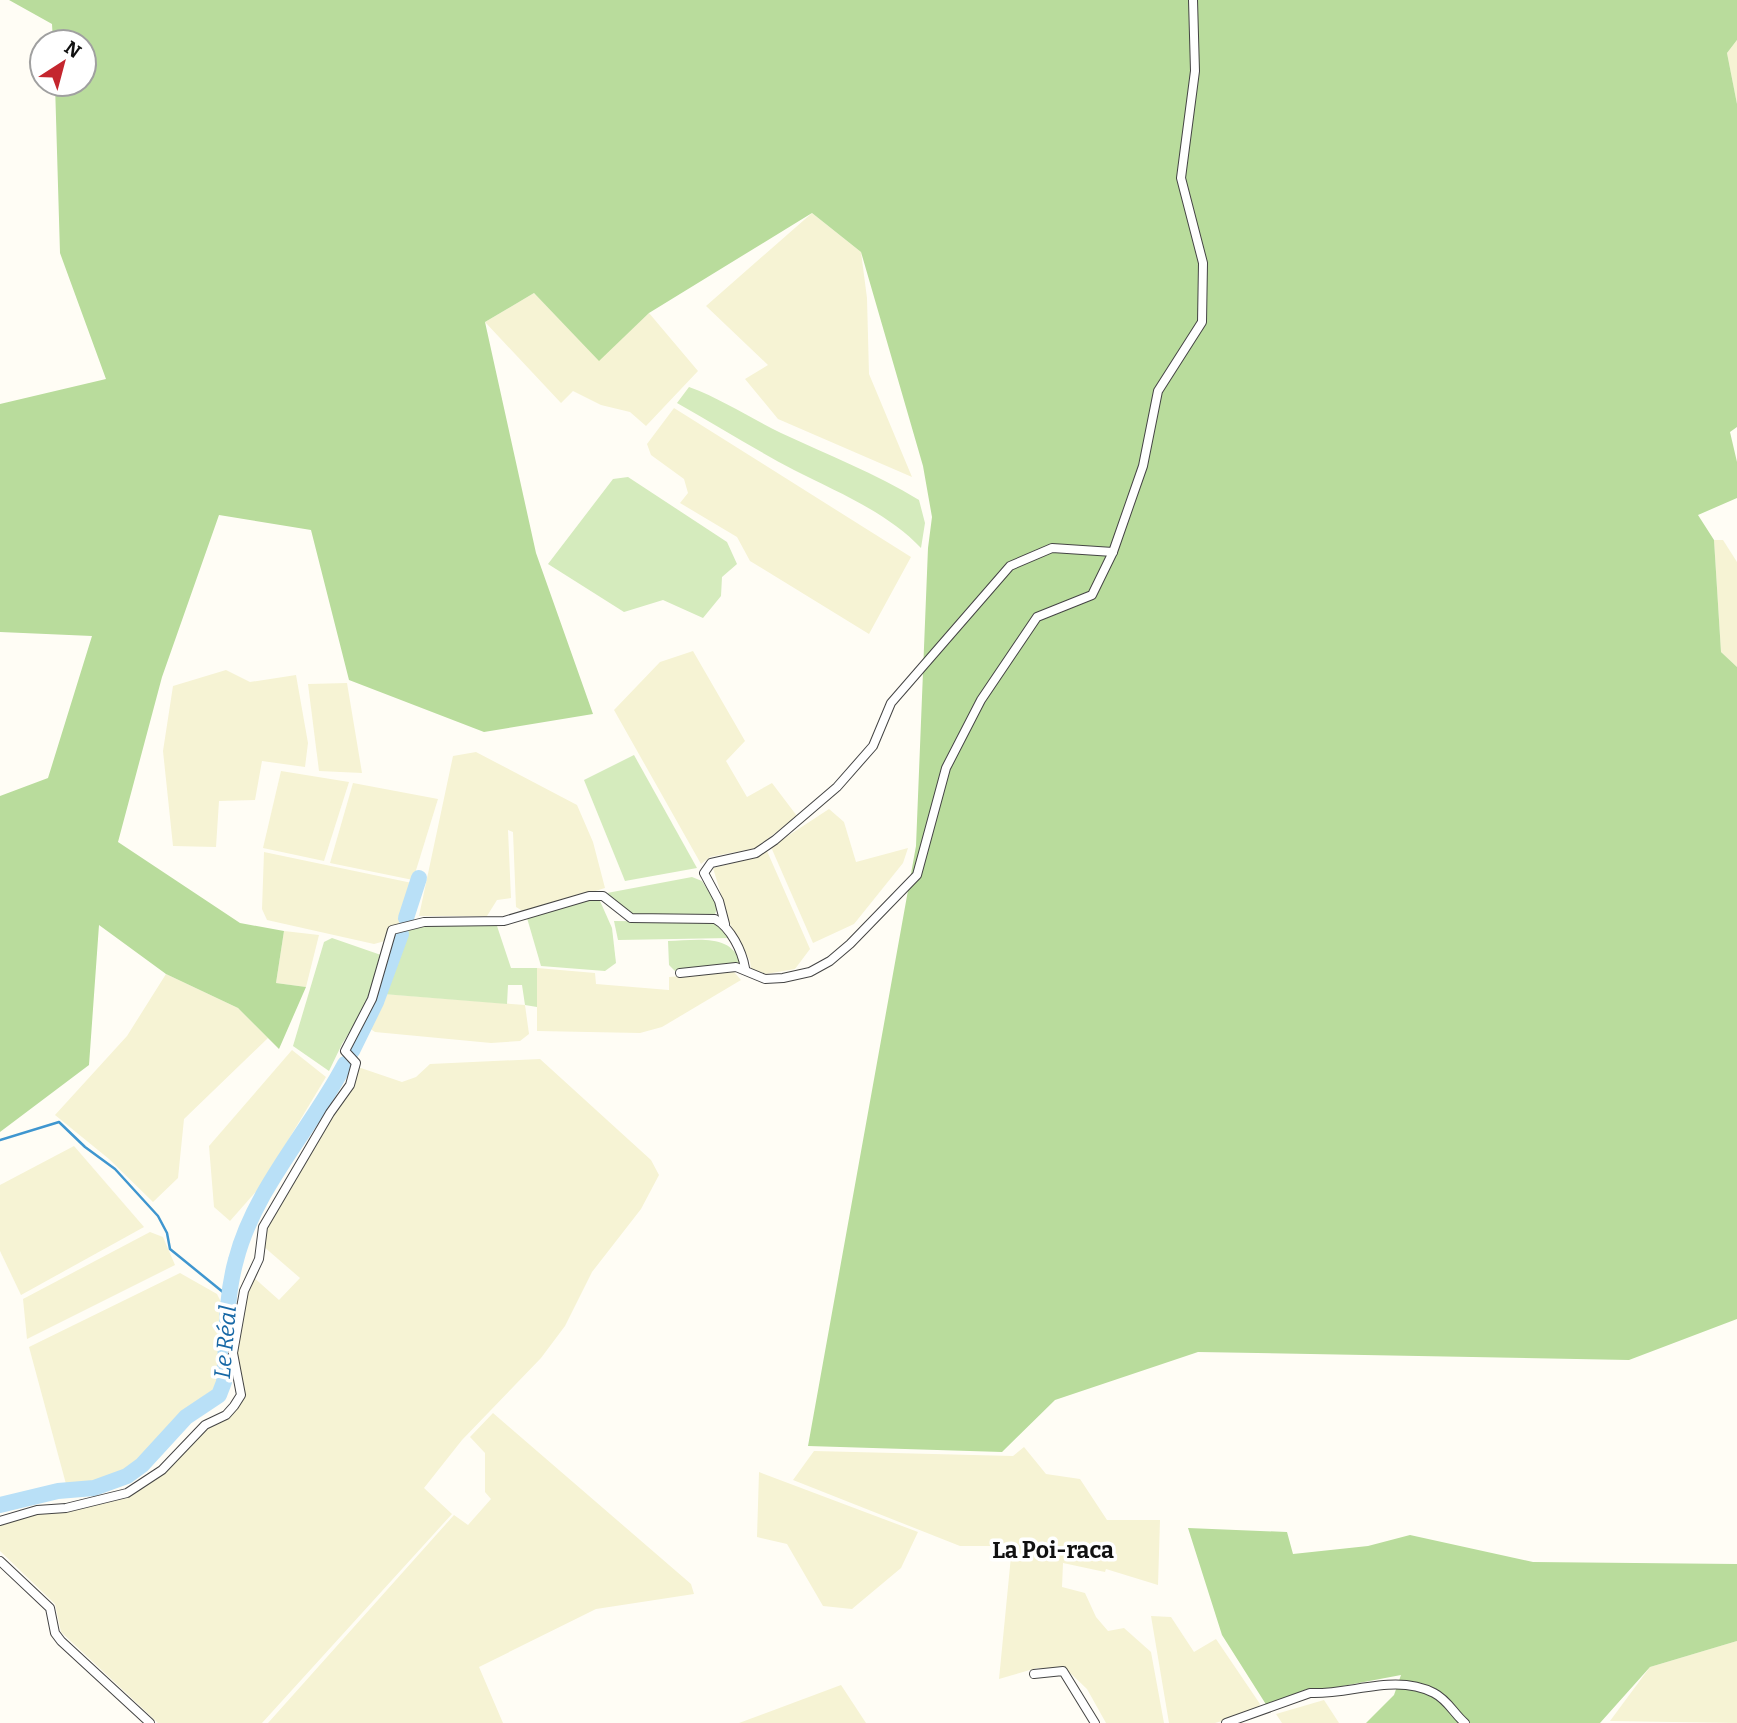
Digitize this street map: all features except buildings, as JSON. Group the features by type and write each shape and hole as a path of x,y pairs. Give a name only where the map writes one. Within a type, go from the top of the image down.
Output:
{"street":[{"path":"680,973 745,968 765,979 810,972 830,961 850,944 917,875 946,768 981,700 1037,617 1092,595 1113,552 1143,466 1158,390 1202,321 1203,263 1181,178 1195,71 1193,0"},
{"path":"745,968 705,873 706,867 711,863 756,853 837,787 873,746 891,703 1010,566 1052,548 1113,552"},
{"path":"0,1521 37,1510 66,1508 127,1493 162,1470 205,1424 226,1415 234,1406 241,1395 233,1353 244,1291 260,1259 263,1227 330,1112 350,1085 356,1063 345,1051 372,999 392,930 424,922 504,921 589,895 603,896 631,918 703,917 725,924"},
{"path":"0,1561 50,1608 55,1633 61,1641 150,1723"},
{"path":"1034,1674 1063,1671 1095,1723"},
{"path":"1226,1723 1310,1693 1383,1684 1433,1693 1450,1705 1465,1723"}],"shaded area":[{"path":"1737,40 1737,104 1727,53"},
{"path":"812,213 861,252 867,298 869,374 912,477 778,419 745,379 768,365 706,306"},
{"path":"534,293 599,360 649,313 698,371 646,426 630,412 601,405 573,391 561,403 485,322"},
{"path":"674,408 911,557 869,634 750,561 737,537 680,503 688,493 684,479 651,455 647,444"},
{"path":"1714,540 1723,540 1737,562 1737,667 1721,652"},
{"path":"693,651 745,741 726,761 747,797 772,783 797,816 756,848 710,857 701,864 614,710 660,662"},
{"path":"226,670 250,682 296,675 308,743 305,767 262,761 255,800 219,801 216,847 173,846 163,751 173,686"},
{"path":"347,683 362,773 319,771 308,684"},
{"path":"476,752 577,805 593,842 605,888 526,913 516,907 513,832 508,830 511,898 497,900 487,916 419,916 453,756"},
{"path":"281,771 349,782 324,861 263,848"},
{"path":"353,783 438,799 413,880 330,863"},
{"path":"829,809 844,822 856,862 908,848 903,863 854,924 813,943 771,847"},
{"path":"767,851 810,949 795,969 766,974 751,969 750,961 730,924 713,868 754,858"},
{"path":"264,852 412,883 399,923 391,928 385,941 374,944 267,920 262,909"},
{"path":"284,931 319,935 306,987 276,983"},
{"path":"537,968 595,973 596,984 669,990 669,977 734,972 741,980 662,1027 640,1033 537,1031"},
{"path":"166,974 238,1008 268,1038 184,1119 178,1178 153,1202 109,1159 55,1115 127,1036"},
{"path":"385,994 525,1005 529,1034 520,1041 491,1043 375,1032 369,1028 370,1024"},
{"path":"292,1050 326,1077 260,1187 230,1221 214,1207 209,1146"},
{"path":"540,1059 651,1160 659,1175 641,1209 592,1272 565,1326 541,1358 462,1440 424,1488 452,1514 262,1723 158,1723 61,1632 55,1604 0,1551 0,1524 36,1512 68,1512 127,1498 167,1469 205,1428 228,1419 244,1395 237,1351 246,1291 252,1276 279,1300 300,1278 263,1246 264,1229 358,1067 402,1082 416,1077 430,1064"},
{"path":"74,1146 144,1227 21,1295 0,1251 0,1185"},
{"path":"150,1232 163,1237 175,1265 27,1339 23,1299"},
{"path":"180,1273 217,1294 223,1306 219,1397 179,1419 155,1456 121,1476 99,1483 66,1484 29,1347"},
{"path":"493,1413 691,1584 694,1594 596,1609 479,1667 503,1723 268,1723 454,1515 468,1525 491,1499 485,1492 485,1453 470,1437"},
{"path":"1024,1447 1046,1474 1080,1479 1107,1520 1160,1520 1158,1585 1106,1569 1105,1572 1063,1563 1062,1587 1085,1593 1096,1617 1108,1631 1124,1628 1151,1652 1164,1723 1106,1723 1087,1689 1065,1668 1037,1668 999,1679 1012,1546 960,1546 793,1480 814,1451 1013,1456"},
{"path":"759,1472 918,1532 901,1568 852,1609 823,1606 787,1544 757,1537"},
{"path":"1151,1616 1171,1617 1194,1652 1216,1639 1260,1704 1258,1711 1215,1723 1169,1723"},
{"path":"1737,1641 1737,1723 1610,1721 1650,1667"},
{"path":"841,1685 866,1723 739,1723"},
{"path":"1324,1700 1339,1723 1282,1723 1276,1714"}],"green space":[{"path":"9,0 1737,0 1737,40 1727,53 1737,104 1737,427 1730,432 1737,462 1737,498 1698,515 1714,540 1721,652 1737,667 1737,1319 1629,1360 1198,1352 1055,1400 1002,1452 808,1446 916,846 928,548 932,517 923,466 861,252 812,213 649,313 599,361 534,293 485,322 536,553 593,714 484,732 349,680 311,530 219,515 162,677 118,842 240,923 284,931 276,983 306,987 279,1049 238,1008 166,974 99,925 89,1065 0,1132 0,796 48,778 92,636 0,632 0,404 106,379 60,253 55,98 98,98 98,28 52,28 52,24"},
{"path":"689,387 919,500 925,523 921,548 877,513 779,462 677,403"},
{"path":"628,477 727,542 737,564 722,577 721,596 703,618 663,600 624,612 548,564 613,479"},
{"path":"634,755 697,868 625,881 584,780"},
{"path":"692,877 702,881 718,906 715,914 632,916 607,893"},
{"path":"589,898 600,901 612,928 616,963 605,971 541,966 527,918"},
{"path":"614,921 708,922 720,926 730,938 618,940"},
{"path":"422,926 497,926 511,968 537,968 537,1007 525,1005 522,985 508,985 507,1004 383,994 405,929"},
{"path":"332,938 381,955 371,998 342,1044 329,1071 293,1046 324,942"},
{"path":"711,940 721,943 736,954 740,964 675,971 669,965 668,941"},
{"path":"1188,1528 1287,1532 1293,1554 1368,1546 1410,1535 1533,1562 1737,1564 1737,1641 1650,1667 1600,1723 1366,1723 1394,1695 1401,1675 1327,1689 1307,1689 1267,1706 1222,1635"}],"waterway":[{"name":"Le Réal","path":"406,918 419,878"},
{"name":"Le Réal","path":"352,1051 376,1002 401,934"},
{"name":"Le Réal","path":"0,1505 58,1491 94,1488 127,1476 142,1465 186,1417 219,1395 224,1382 230,1290 244,1234 269,1184 345,1064"},
{"path":"0,1140 59,1122 85,1147 115,1169 158,1216 167,1233 170,1249 229,1297"}],"district":[{"name":"La Poi-raca","path":"1053,1550"}]}
